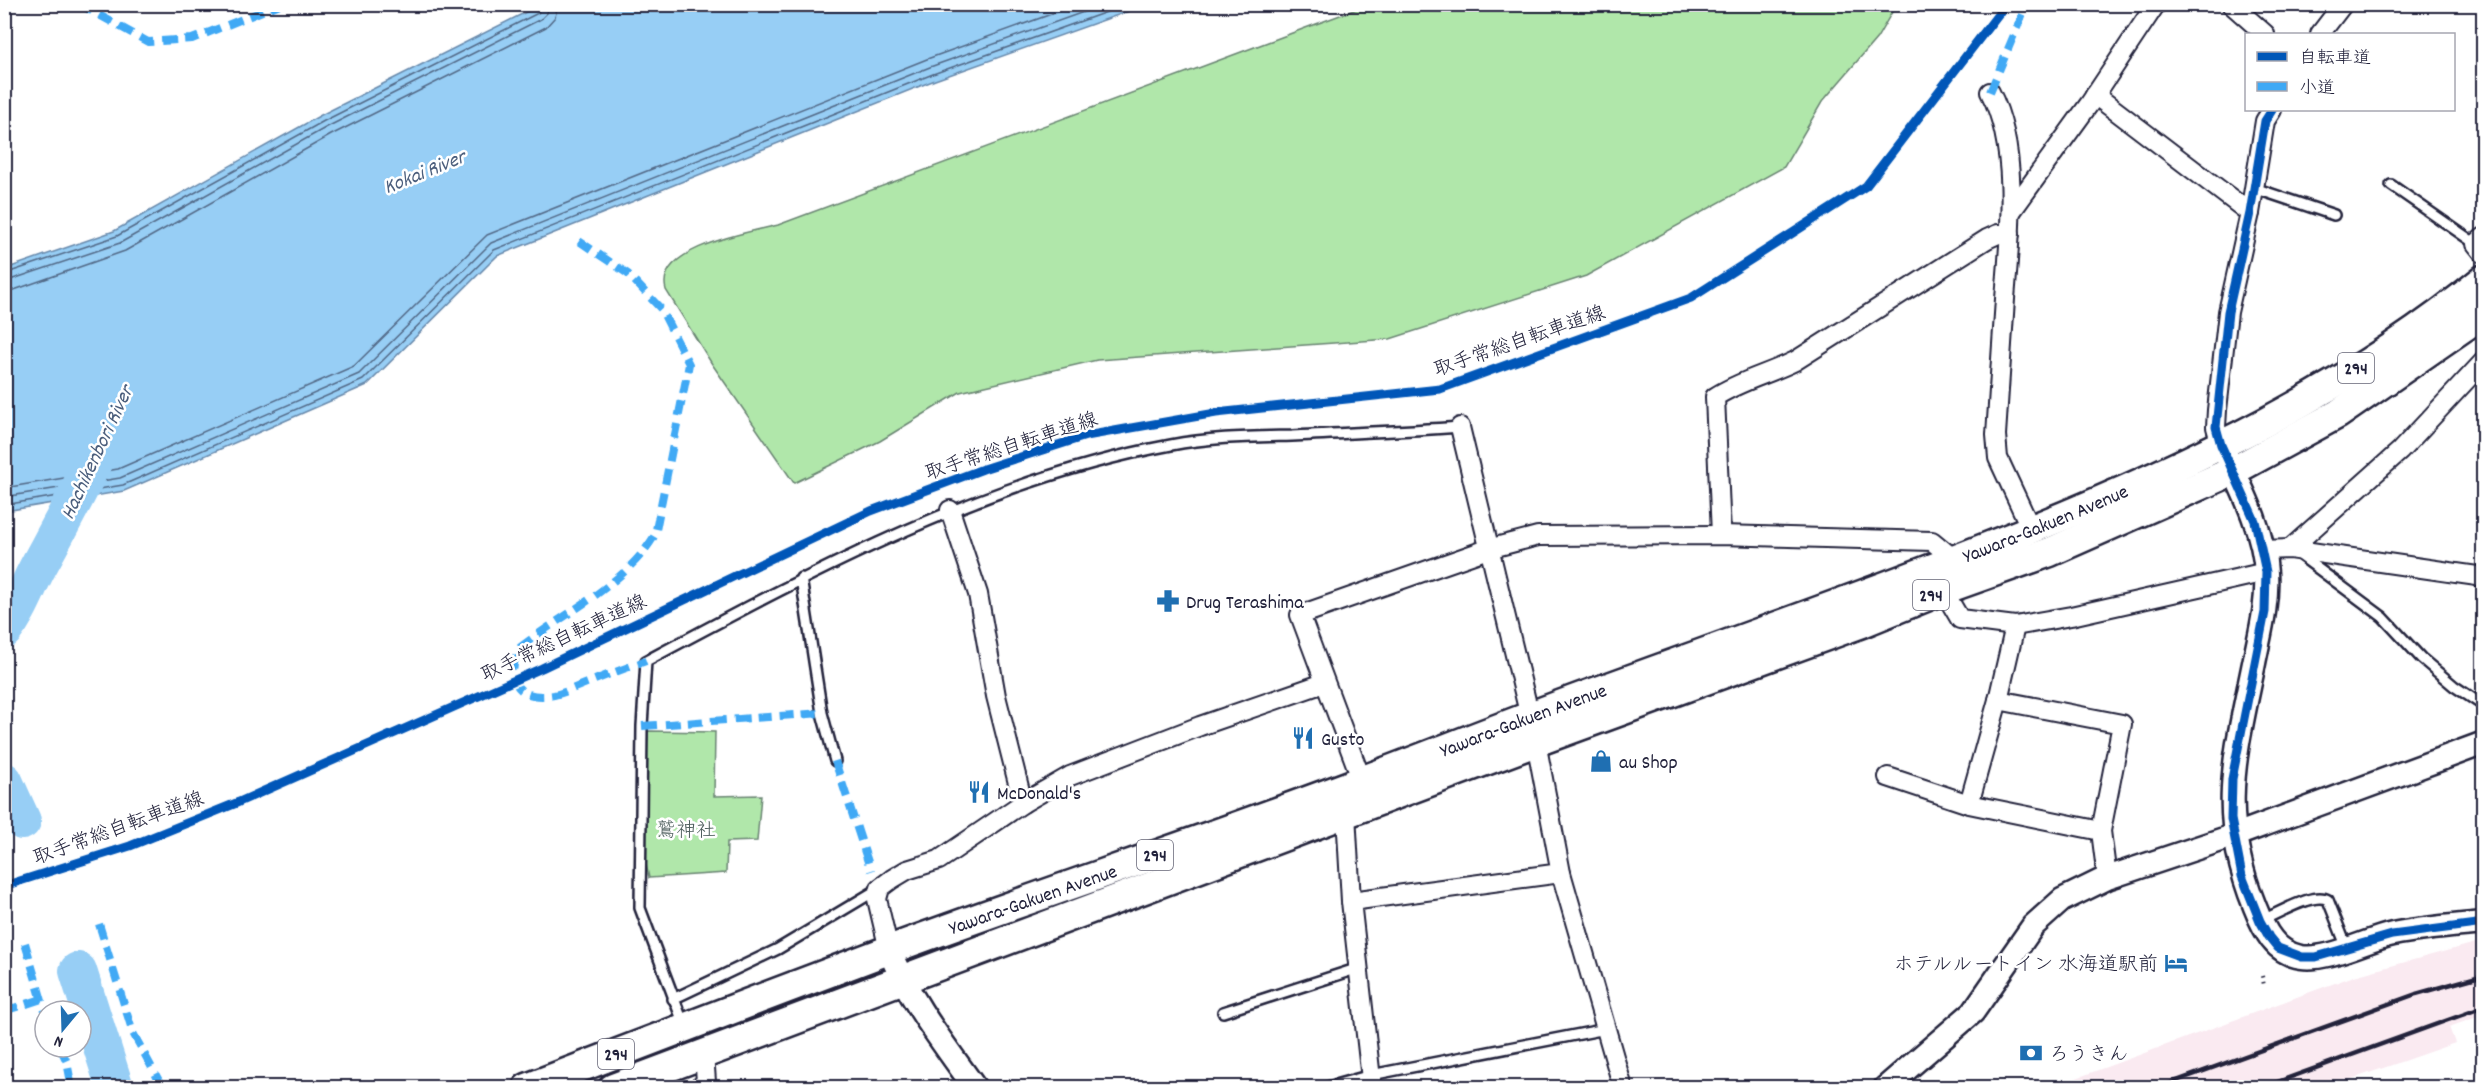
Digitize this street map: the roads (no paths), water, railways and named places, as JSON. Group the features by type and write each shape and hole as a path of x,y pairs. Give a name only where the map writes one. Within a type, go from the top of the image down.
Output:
{"highway":[{"name":"Yawara-Gakuen Avenue","path":"613,1088 1346,814 1533,729 2138,485 2221,445 2315,394 2430,319 2484,279"},
{"name":"Yawara-Gakuen Avenue","path":"527,1088 889,950 1362,781 1533,729 1862,623 1944,590 2050,552 2234,471 2338,414 2484,313"}],"street":[{"path":"2012,212 2156,4"},
{"path":"2231,4 2264,33"},
{"path":"2321,33 2343,4"},
{"path":"1990,92 1996,104 2005,143 2012,212 1996,435 1998,458 2031,529"},
{"path":"2095,95 2250,213"},
{"path":"2271,111 2265,121 2250,213 2228,312 2216,427 2221,445 2255,521 2266,572 2265,612 2232,779 2233,836 2242,876 2260,921 2278,948 2302,957 2316,957 2412,931 2484,923"},
{"path":"1721,535 1714,397 1728,388 1767,375 1795,361 1987,239 1998,234 2010,234"},
{"path":"2290,549 2400,451 2484,360"},
{"path":"1460,427 1533,729 1561,873 1623,1088"},
{"path":"950,510 978,594 996,696 1023,803"},
{"path":"1362,781 1300,615 1488,549 1538,536 1721,535 1932,541 1955,560"},
{"path":"2262,550 2290,549 2484,577"},
{"path":"1944,590 1960,619 2015,626 2071,616 2266,572"},
{"path":"1969,804 1998,700 2015,626"},
{"path":"975,1088 901,980 889,950 877,899 880,888 907,870 939,860 1023,803 1070,776 1200,726 1324,683"},
{"path":"1998,700 2122,724 2101,831 2107,878"},
{"path":"1886,1088 1973,1012 2033,926 2061,900 2107,878 2233,836 2484,743"},
{"path":"1888,777 1969,804 2101,831"},
{"path":"1346,814 1351,901 1372,1081"},
{"path":"1351,901 1561,873"},
{"path":"699,1088 706,1082 704,1053"}],"lane":[{"path":"2391,185 2481,245"},
{"path":"2254,188 2334,215"},
{"path":"685,1027 640,908 642,726 646,661 801,578 950,510 1064,471 1171,445 1228,438 1460,427"},
{"path":"2290,549 2316,565 2384,617 2421,658 2454,686 2484,706"},
{"path":"801,578 822,713 835,761"},
{"path":"673,999 778,949 880,888"},
{"path":"2260,921 2318,896 2324,897 2328,900 2347,948"},
{"path":"1223,1012 1359,968"},
{"path":"1324,1088 1372,1081 1606,1029"}],"water":[{"name":"Kokai River","path":"540,5 1146,5 935,80 497,256 367,385 124,491 5,511 5,269 114,231 321,115"}],"waterway":[{"name":"Hachikenbori River","path":"4,630 19,606 97,454"},
{"name":"Hachikenbori River","path":"4,781 22,821"},
{"name":"Hachikenbori River","path":"78,971 115,1088"}],"railway":[{"path":"2157,1088 2416,994 2484,975"},
{"path":"2261,1088 2484,1007"}],"place":[{"name":"Drug Terashima","path":"1168,601"},
{"name":"Gusto","path":"1303,738"},
{"name":"au Shop","path":"1601,761"},
{"name":"McDonald's","path":"979,792"},
{"name":"ホテルルートイン 水海道駅前","path":"2176,963"},
{"name":"ろうきん","path":"2031,1053"}],"park label":[{"name":"鷲神社","path":"686,829"}]}
